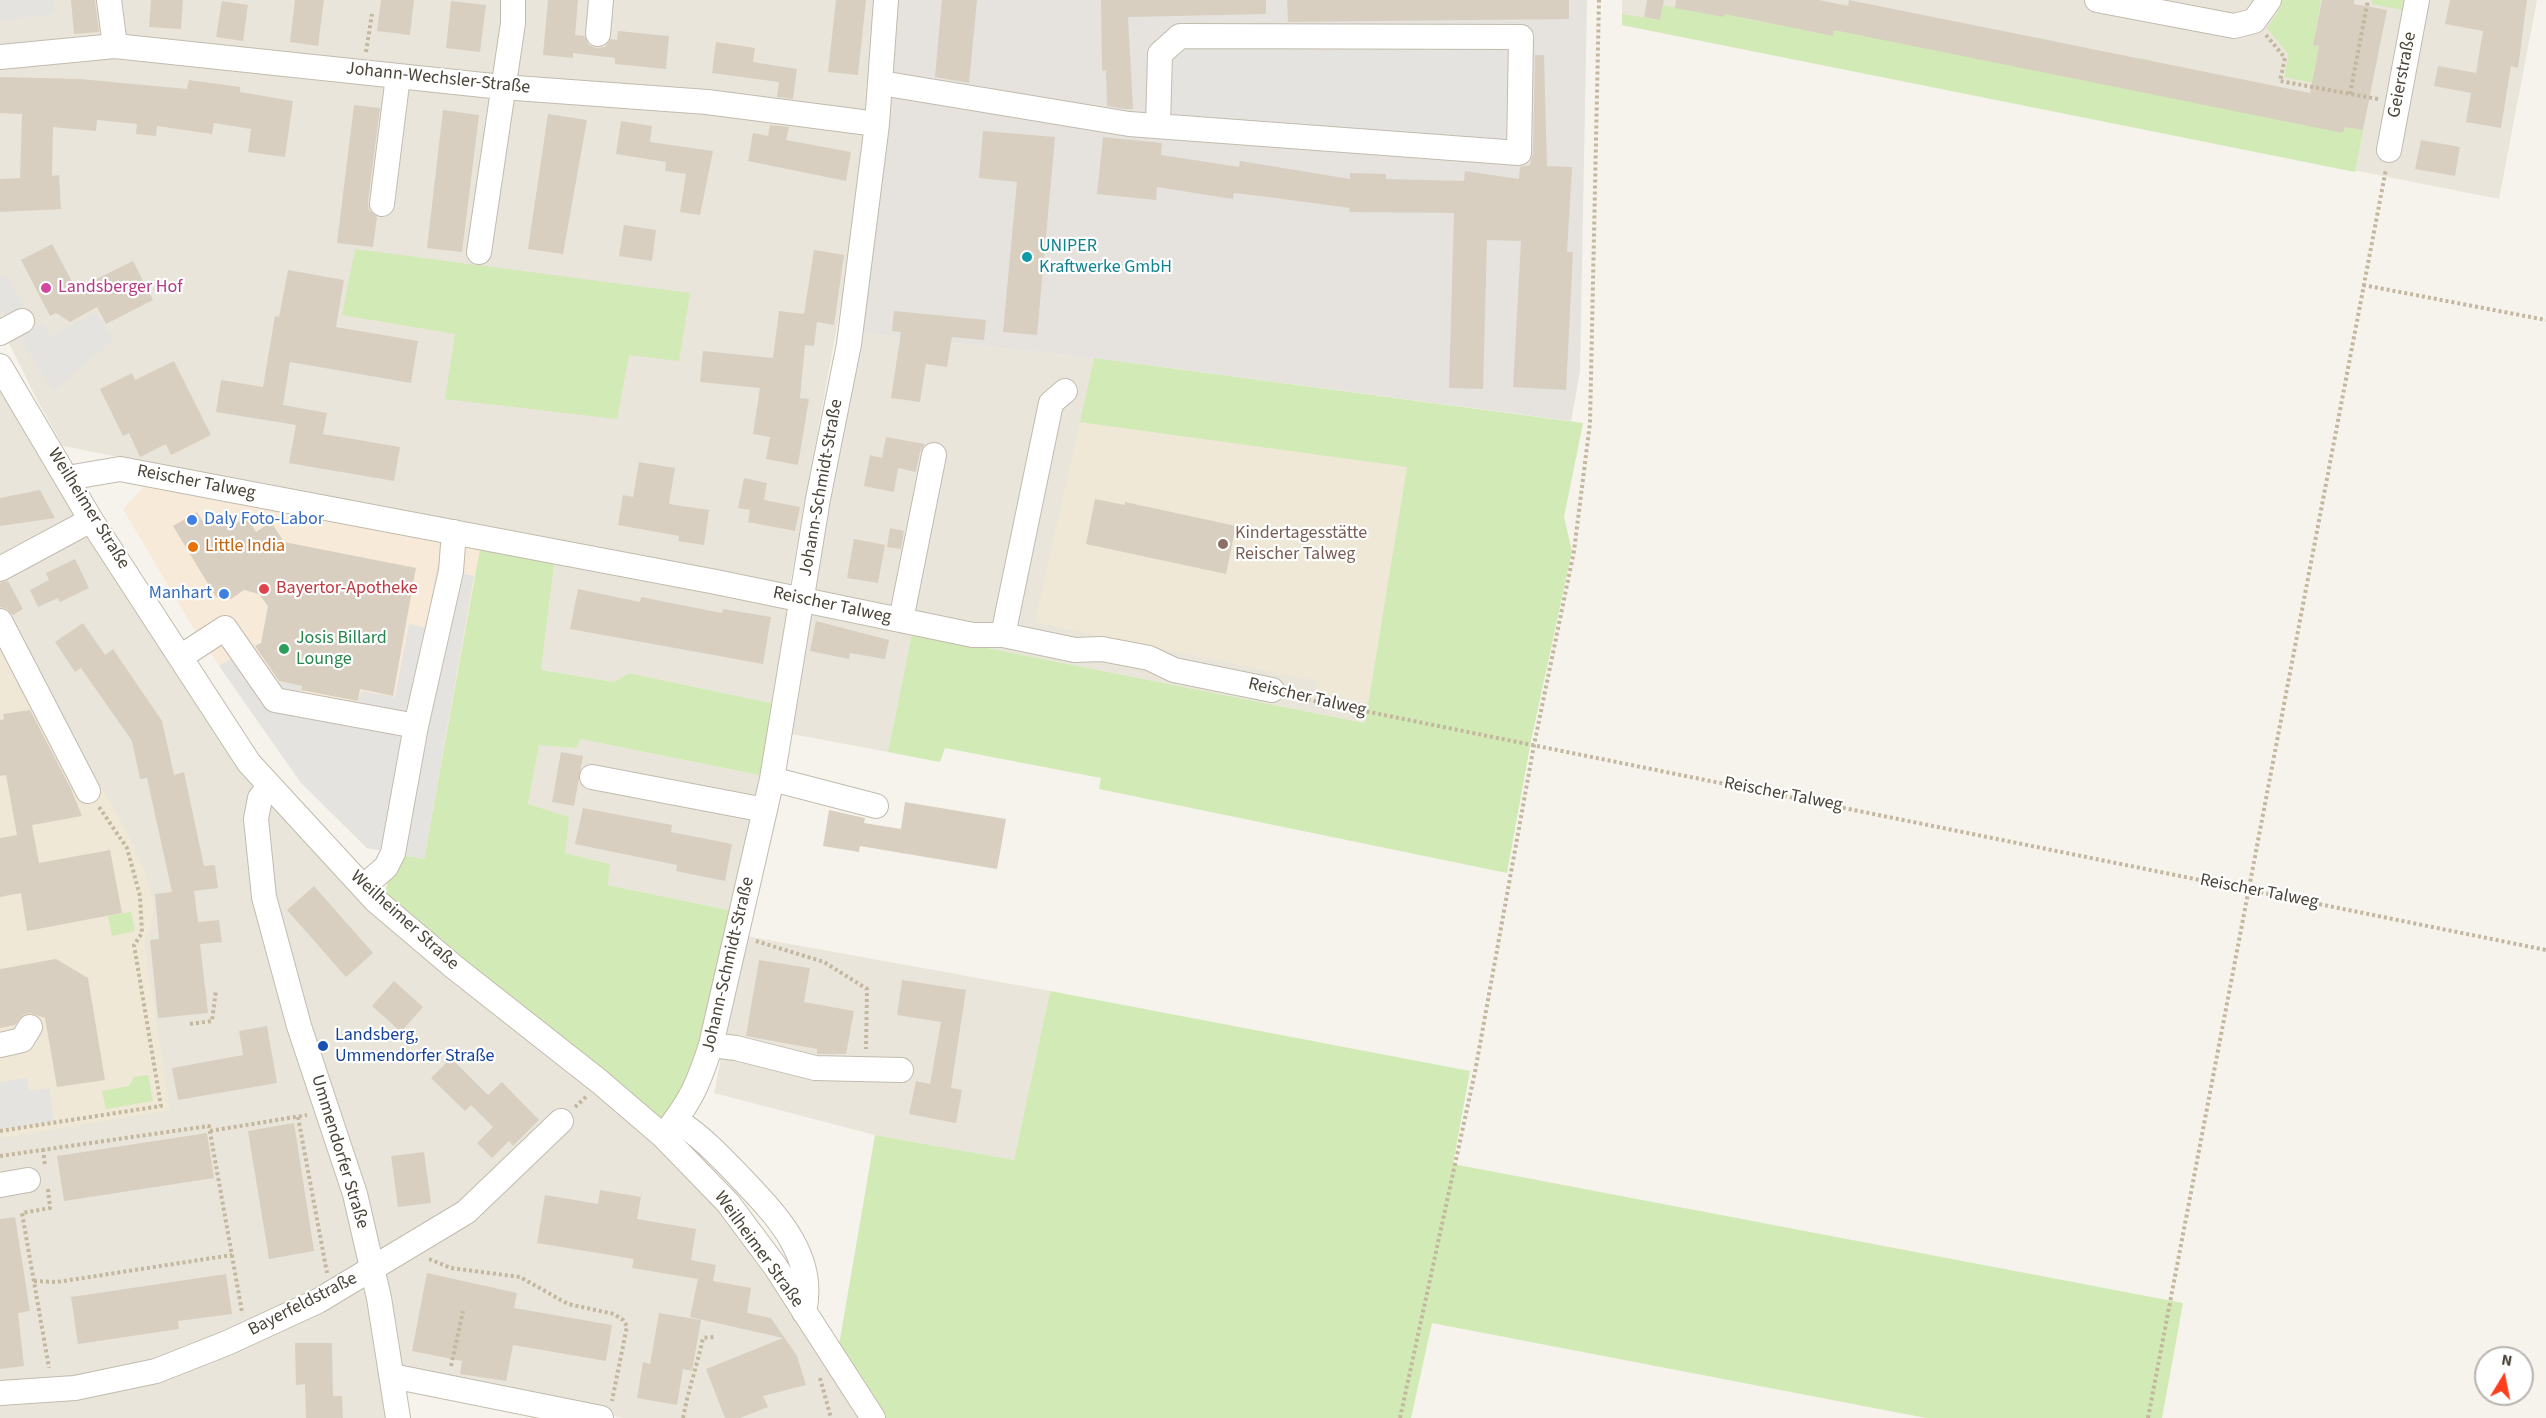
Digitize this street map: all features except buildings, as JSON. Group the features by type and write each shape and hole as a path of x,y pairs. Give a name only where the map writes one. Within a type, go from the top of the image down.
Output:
{"street":[{"path":"109,0 115,46"},
{"path":"479,252 513,23 513,0"},
{"path":"598,34 601,0"},
{"name":"Johann-Schmidt-Straße","path":"669,1128 687,1106 698,1085 711,1045 772,779 818,499 849,344 877,124 886,0"},
{"path":"2097,0 2226,26 2242,26 2254,21 2269,0"},
{"name":"Geierstraße","path":"2389,150 2417,0"},
{"path":"881,83 1158,126 1519,153 1521,37 1180,36 1160,54 1158,126"},
{"name":"Johann-Wechsler-Straße","path":"0,57 115,46 502,87 707,102 877,124"},
{"path":"382,204 398,76"},
{"path":"0,333 22,321"},
{"name":"Weilheimer Straße","path":"0,366 92,520 249,763 363,887 454,968 600,1082 669,1128 775,1266 873,1418"},
{"path":"1003,635 1051,403 1065,391"},
{"path":"901,620 934,455"},
{"name":"Reischer Talweg","path":"67,478 120,468 973,635 1003,635 1074,650 1102,649 1149,658 1174,670 1272,690"},
{"path":"0,569 92,520"},
{"path":"363,887 386,867 393,853 416,726 451,571 454,532"},
{"path":"0,621 88,791"},
{"path":"182,656 225,628 275,700 416,726"},
{"path":"592,777 765,810"},
{"path":"772,779 876,806"},
{"name":"Ummendorfer Straße","path":"269,787 260,798 256,819 264,897 298,1026 355,1194 373,1269 398,1418"},
{"path":"0,1045 21,1040 30,1027"},
{"path":"711,1045 736,1048 815,1068 901,1070"},
{"name":"Bayerfeldstraße","path":"0,1393 75,1388 156,1371 246,1334 330,1294 466,1212 561,1121"},
{"path":"0,1185 41,1179"},
{"path":"392,1376 606,1412"}],"path":[{"path":"1400,1418 1475,1072 1534,745 1574,551 1590,423 1599,0"},
{"path":"2350,94 2368,0"},
{"path":"363,72 372,14"},
{"path":"2254,21 2285,58 2280,81 2397,103"},
{"path":"2148,1418 2389,150"},
{"path":"2362,285 2546,320"},
{"name":"Reischer Talweg","path":"1272,690 1302,699 2546,950"},
{"path":"0,1131 161,1106 134,945 142,933 140,896 127,849 88,791"},
{"path":"736,934 824,962 867,989 866,1069"},
{"path":"190,1024 212,1021 216,990"},
{"path":"579,1089 596,1103"},
{"path":"210,1131 329,1112"},
{"path":"298,1117 330,1294"},
{"path":"0,1156 209,1126 246,1334"},
{"path":"43,1149 41,1179 50,1208 22,1213 53,1389"},
{"path":"414,1244 427,1258 451,1268 520,1277 568,1304 614,1314 623,1320 627,1326 606,1412"},
{"path":"34,1281 57,1282 232,1255"},
{"path":"447,1387 463,1311"},
{"path":"683,1418 691,1377 698,1364 703,1338 714,1337"},
{"path":"820,1377 831,1418"}],"shaded area":[{"path":"0,0 886,0 873,120 707,99 0,49"},
{"path":"0,0 53,0 54,14 0,20"},
{"name":"UNIPER Kraftwerke GmbH","path":"888,0 1587,0 1580,371 1571,421 1094,358 860,333"},
{"path":"1622,0 2537,0 2499,199 1622,25"},
{"path":"1184,41 1515,42 1512,148 1169,122 1169,55"},
{"path":"124,56 873,128 789,590 63,446 37,400 0,325 0,66"},
{"path":"6,275 30,317 22,321 30,330 43,324 50,337 95,312 114,339 53,391 0,307 0,278"},
{"path":"860,333 1094,358 1081,421 1407,467 1365,723 912,633 888,752 786,733"},
{"path":"0,377 252,777 251,820 368,1269 155,1366 0,1389"},
{"name":"Kindertagesstätte Reischer Talweg","path":"1080,422 1407,467 1368,704 1317,692 1316,681 1035,622"},
{"path":"144,487 244,499 481,543 424,859 367,848 301,783 192,626 123,509"},
{"path":"555,557 798,605 780,705 629,673 614,682 541,670"},
{"path":"437,568 474,576 424,859 367,848 301,783 219,666 247,649 271,680 301,686 300,692 358,703 361,691 395,697 409,624 426,628"},
{"path":"0,611 126,830 144,870 154,904 151,926 144,943 170,1110 0,1138"},
{"path":"580,739 769,777 733,911 608,885 610,864 565,853 528,804 539,744 575,748"},
{"path":"262,786 654,1139 721,1207 769,1272 863,1418 623,1418 396,1372 270,897"},
{"path":"746,936 1050,991 1014,1160 875,1135 714,1093"},
{"path":"27,1078 29,1091 49,1088 54,1121 0,1129 0,1082"},
{"path":"370,1275 393,1418 0,1418 0,1396 75,1390"}],"green space":[{"path":"1728,0 1743,18 1833,35 1839,4 1942,19 1936,50 2027,68 2033,37 2050,40 2044,71 2135,89 2141,58 2164,64 2343,133 2345,127 2363,130 2355,172 1622,25 1622,14 1660,20 1663,5 1724,17"},
{"path":"2283,0 2321,0 2313,45 2319,46 2313,75 2345,82 2343,89 2284,77 2289,55 2267,28"},
{"path":"2372,0 2403,0 2402,10 2372,4"},
{"path":"355,249 690,293 679,361 629,355 617,419 445,399 455,334 342,315"},
{"path":"1094,358 1583,423 1564,517 1572,551 1531,741 1507,873 1099,789 1101,778 945,748 940,762 888,752 912,633 1365,723 1407,467 1080,422"},
{"path":"481,543 555,557 541,670 614,682 629,673 780,705 769,777 580,739 576,748 539,745 528,804 569,817 565,853 610,864 608,885 733,911 705,1070 667,1129 384,894 397,854 424,859"},
{"path":"131,912 135,931 112,936 108,916"},
{"path":"1050,991 1470,1071 1453,1164 2183,1303 2162,1418 1926,1418 1432,1323 1411,1418 881,1418 838,1351 875,1135 1014,1160"},
{"path":"148,1075 153,1101 106,1109 102,1091 129,1086 134,1077"}],"place":[{"name":"UNIPER Kraftwerke GmbH","path":"1027,257"},
{"name":"Landsberger Hof","path":"46,288"},
{"name":"Daly Foto-Labor","path":"192,520"},
{"name":"Kindertagesstätte Reischer Talweg","path":"1223,544"},
{"name":"Little India","path":"193,547"},
{"name":"Bayertor-Apotheke","path":"264,589"},
{"name":"Manhart","path":"224,594"},
{"name":"Josis Billard Lounge","path":"284,649"},
{"name":"Landsberg, Ummendorfer Straße","path":"323,1046"}]}
